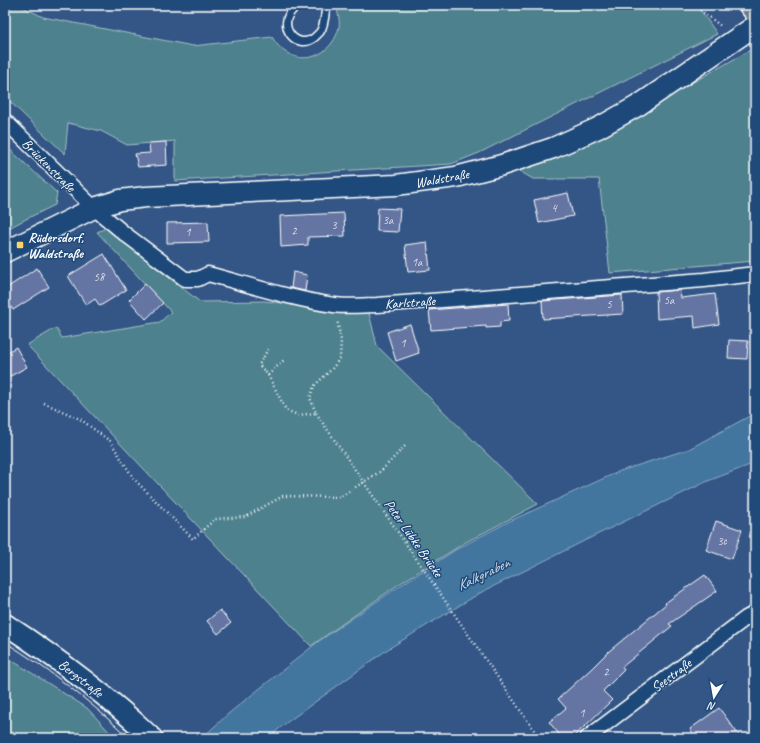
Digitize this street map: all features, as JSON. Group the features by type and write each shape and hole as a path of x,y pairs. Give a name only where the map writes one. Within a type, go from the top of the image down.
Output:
{"highway":[{"path":"750,5 755,11"}],"street":[{"name":"Waldstraße","path":"5,252 94,208 120,200 146,197 396,185 456,177 502,165 553,148 598,128 639,105 755,26"},
{"name":"Brückenstraße","path":"5,121 94,208"},
{"name":"Karlstraße","path":"94,208 185,279 198,278 208,274 297,298 335,305 348,306 704,280 755,274"},
{"name":"Seestraße","path":"587,738 746,618 755,613"},
{"name":"Bergstraße","path":"5,624 86,681 140,726 152,738"}],"lane":[{"path":"300,5 290,13 286,23 287,31 295,39 302,42 311,40 320,33 326,5"}],"path":[{"path":"694,5 737,39"},
{"path":"268,349 259,365 268,375 286,410 298,415 316,413 310,398 314,386 332,369 340,358 341,340 335,305"},
{"path":"268,375 285,359"},
{"path":"44,403 80,419 110,440 134,479 194,539 215,519 245,517 283,496 340,497 381,471 405,446"},
{"name":"Peter Lübke Brücke","path":"316,413 540,738"}],"green space":[{"path":"5,5 19,5 43,17 193,46 272,37 278,46 287,53 295,57 304,58 319,54 332,43 339,27 336,5 697,5 717,34 479,153 451,164 175,181 175,141 127,145 101,131 68,123 65,154 5,97"},
{"path":"752,49 755,52 755,261 610,273 599,179 533,179 514,168 591,140"},
{"path":"5,145 57,193 55,205 5,230"},
{"path":"106,228 200,302 264,301 369,313 377,346 538,504 466,542 399,584 311,646 27,345 56,328 62,338 160,322 171,312 97,232"},
{"path":"5,656 87,708 115,738 5,738"}],"water":[{"name":"Kalkgraben","path":"755,413 755,463 708,481 480,593 388,649 286,723 268,738 202,738 228,714 319,641 457,549 510,521 620,471 689,449"}],"building":[{"path":"166,142 167,165 138,167 135,154 150,153 149,143"},
{"path":"568,193 573,216 539,223 534,200"},
{"path":"378,208 400,209 398,232 377,231"},
{"path":"344,213 345,236 308,237 308,245 281,247 280,216"},
{"path":"208,222 209,242 167,243 167,223"},
{"path":"427,242 430,270 408,272 405,245"},
{"path":"104,254 126,290 100,306 95,299 86,305 68,276"},
{"path":"37,268 49,287 13,310 5,298 5,289"},
{"path":"293,272 307,275 305,291 291,288"},
{"path":"145,284 163,303 146,319 129,300"},
{"path":"680,290 681,298 715,294 719,324 695,328 694,316 657,319 656,292"},
{"path":"622,295 623,314 543,319 542,301"},
{"path":"508,304 509,321 500,322 500,327 486,328 486,326 431,330 429,310"},
{"path":"410,324 419,353 396,361 387,332"},
{"path":"729,340 748,341 747,359 728,358"},
{"path":"16,347 27,367 5,379 5,354"},
{"path":"716,521 742,530 732,559 706,550"},
{"path":"705,575 717,591 669,624 672,626 622,667 624,670 603,691 612,700 572,738 562,738 549,722 566,708 558,699 608,652 666,604 665,603"},
{"path":"220,610 231,623 218,634 207,621"},
{"path":"719,708 741,738 696,738 690,729"}],"tram line":[{"path":"5,642 70,687 129,738"}],"place":[{"name":"Rüdersdorf, Waldstraße","path":"20,245"}]}
